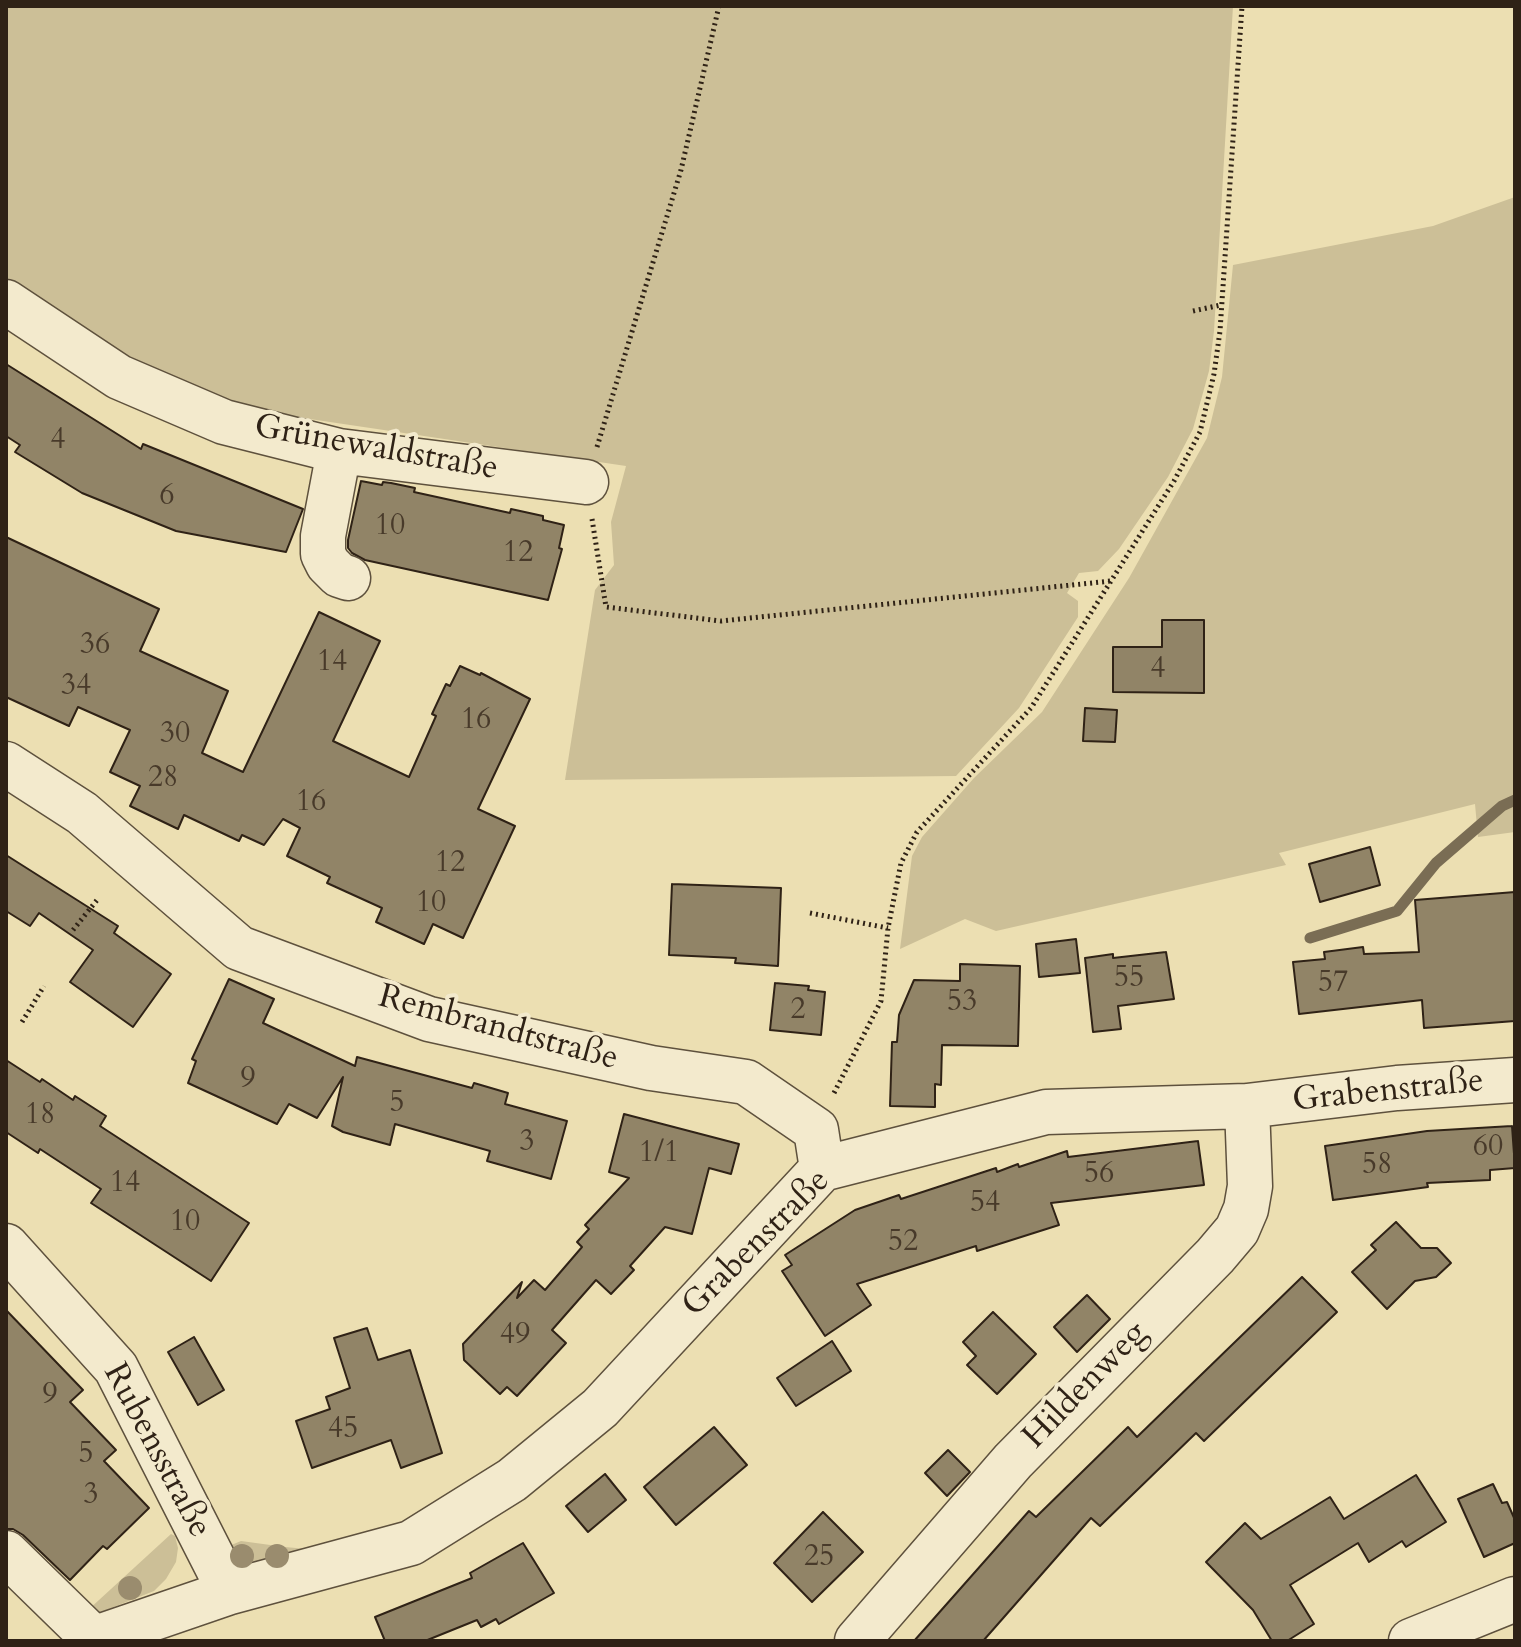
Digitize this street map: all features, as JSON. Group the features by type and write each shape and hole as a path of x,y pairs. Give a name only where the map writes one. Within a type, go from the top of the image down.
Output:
{"street":[{"name":"Grünewaldstraße","path":"6,302 119,377 224,422 339,451 586,482"},
{"path":"339,451 323,536 323,554 339,575 348,578"},
{"name":"Rembrandtstraße","path":"6,764 82,813 239,948 429,1019 651,1068 746,1082 819,1150"},
{"name":"Grabenstraße","path":"90,1639 230,1592 411,1543 512,1480 600,1408 819,1150 1046,1112 1247,1106 1397,1088 1515,1080"},
{"name":"Hildenweg","path":"857,1641 1013,1461 1237,1230 1246,1209 1250,1186 1247,1106"},
{"name":"Rubensstraße","path":"6,1246 116,1368 230,1592"},
{"path":"6,1553 90,1639"},
{"path":"1411,1641 1515,1599"}],"path":[{"path":"719,6 681,170 586,482 606,607 721,621 1112,581"},
{"path":"819,1150 881,1001 888,928 901,863 917,832 1031,708 1174,481 1200,432 1214,374 1221,305 1242,6"},
{"path":"1193,311 1221,305"},
{"path":"73,930 97,900"},
{"path":"810,913 888,928"},
{"path":"22,1022 44,986"}],"shaded area":[{"path":"6,6 1233,6 1214,331 1209,371 1193,429 1168,477 1119,549 1098,571 1079,573 1067,593 1078,601 1078,617 1019,708 956,776 565,780 595,590 614,565 611,522 626,466 229,407 128,362 6,281"},
{"path":"1515,197 1515,832 1478,837 1475,804 1279,853 1286,865 996,931 965,919 900,949 912,856 922,837 974,778 1042,712 1129,578 1207,438 1222,377 1233,265 1433,226"},
{"path":"171,1534 175,1536 178,1548 176,1562 166,1579 154,1591 91,1616 87,1611"},
{"path":"241,1541 339,1552 258,1571 228,1558 229,1546"}],"building":[{"path":"6,364 141,449 143,444 303,509 286,552 176,531 82,493 15,452 20,445 6,436"},
{"path":"361,481 415,488 414,492 510,513 511,509 543,516 543,520 564,525 559,548 562,549 548,600 365,560 352,553 348,540"},
{"path":"6,537 159,609 140,651 228,691 202,753 243,772 319,612 380,641 333,741 409,777 436,716 432,714 446,684 450,686 460,666 481,673 530,699 478,809 515,826 463,938 433,924 424,944 376,922 382,908 327,883 330,877 287,856 300,828 283,819 264,845 242,835 239,841 184,815 178,829 130,806 140,786 110,772 130,730 78,707 69,726 6,697"},
{"path":"1162,620 1204,620 1204,693 1113,692 1113,647 1162,647"},
{"path":"1085,708 1117,710 1115,742 1083,741"},
{"path":"1370,847 1380,885 1320,902 1309,864"},
{"path":"6,855 118,926 114,933 171,974 133,1027 70,982 93,950 39,913 30,926 6,911"},
{"path":"672,884 781,888 778,966 735,963 736,958 669,955"},
{"path":"1515,892 1515,1021 1424,1028 1422,1000 1299,1014 1293,962 1325,959 1324,952 1363,947 1364,954 1419,952 1415,900"},
{"path":"1076,939 1080,973 1039,977 1036,944"},
{"path":"1166,952 1174,999 1118,1006 1121,1029 1093,1032 1085,958"},
{"path":"960,964 1020,966 1018,1046 942,1045 941,1085 935,1084 935,1107 890,1106 892,1042 897,1042 899,1015 914,980 960,981"},
{"path":"229,979 274,999 263,1023 355,1066 357,1057 472,1088 474,1083 508,1093 505,1104 567,1121 551,1179 487,1161 490,1151 395,1124 390,1145 343,1132 332,1126 343,1077 317,1118 289,1104 277,1124 188,1083 196,1061 192,1059"},
{"path":"775,983 809,986 808,990 825,992 821,1035 770,1030"},
{"path":"6,1060 40,1082 42,1079 73,1100 75,1096 106,1116 100,1126 249,1223 211,1281 91,1203 101,1189 40,1149 38,1153 6,1132"},
{"path":"624,1114 739,1144 731,1174 709,1168 692,1234 665,1227 630,1266 634,1270 611,1294 596,1280 552,1330 566,1343 517,1396 507,1387 500,1394 464,1360 463,1344 522,1282 517,1298 534,1280 545,1290 582,1247 577,1242 589,1229 585,1225 629,1178 609,1172"},
{"path":"1512,1126 1515,1168 1490,1170 1490,1180 1427,1183 1428,1187 1333,1200 1325,1146 1427,1131"},
{"path":"1198,1141 1204,1185 1051,1203 1059,1225 977,1251 976,1246 857,1284 871,1305 825,1336 782,1271 792,1265 785,1255 855,1210 899,1195 901,1199 996,1168 997,1172 1018,1164 1019,1167 1067,1151 1068,1157"},
{"path":"1396,1222 1421,1248 1437,1248 1451,1263 1436,1277 1415,1281 1387,1309 1352,1272 1376,1250 1371,1245"},
{"path":"1302,1277 1337,1312 1204,1441 1196,1433 1100,1526 1091,1518 983,1641 914,1641 1029,1511 1036,1517 1128,1427 1137,1437"},
{"path":"1087,1295 1110,1319 1077,1352 1054,1327"},
{"path":"6,1310 83,1390 70,1402 116,1450 104,1461 149,1508 107,1549 103,1546 70,1580 23,1535 6,1529"},
{"path":"993,1312 1036,1354 997,1394 967,1365 976,1356 963,1342"},
{"path":"367,1328 378,1360 410,1350 442,1453 401,1468 391,1440 312,1468 296,1421 330,1409 326,1397 350,1388 334,1338"},
{"path":"194,1337 224,1390 198,1405 168,1352"},
{"path":"832,1341 851,1371 796,1406 777,1378"},
{"path":"714,1427 747,1465 676,1525 644,1487"},
{"path":"948,1450 970,1472 947,1496 925,1473"},
{"path":"605,1474 626,1500 588,1532 566,1506"},
{"path":"1416,1475 1446,1522 1406,1547 1402,1541 1369,1562 1358,1543 1290,1585 1314,1624 1287,1641 1272,1641 1253,1610 1206,1562 1245,1523 1261,1539 1330,1497 1344,1519"},
{"path":"1493,1484 1502,1503 1507,1502 1515,1520 1515,1543 1484,1557 1458,1499"},
{"path":"823,1512 863,1552 812,1602 774,1563"},
{"path":"523,1543 554,1593 499,1624 496,1619 481,1627 477,1620 425,1641 385,1641 375,1617 472,1578 470,1573"}],"waterway":[{"path":"1310,938 1397,911 1436,863 1502,806 1515,800"}]}
